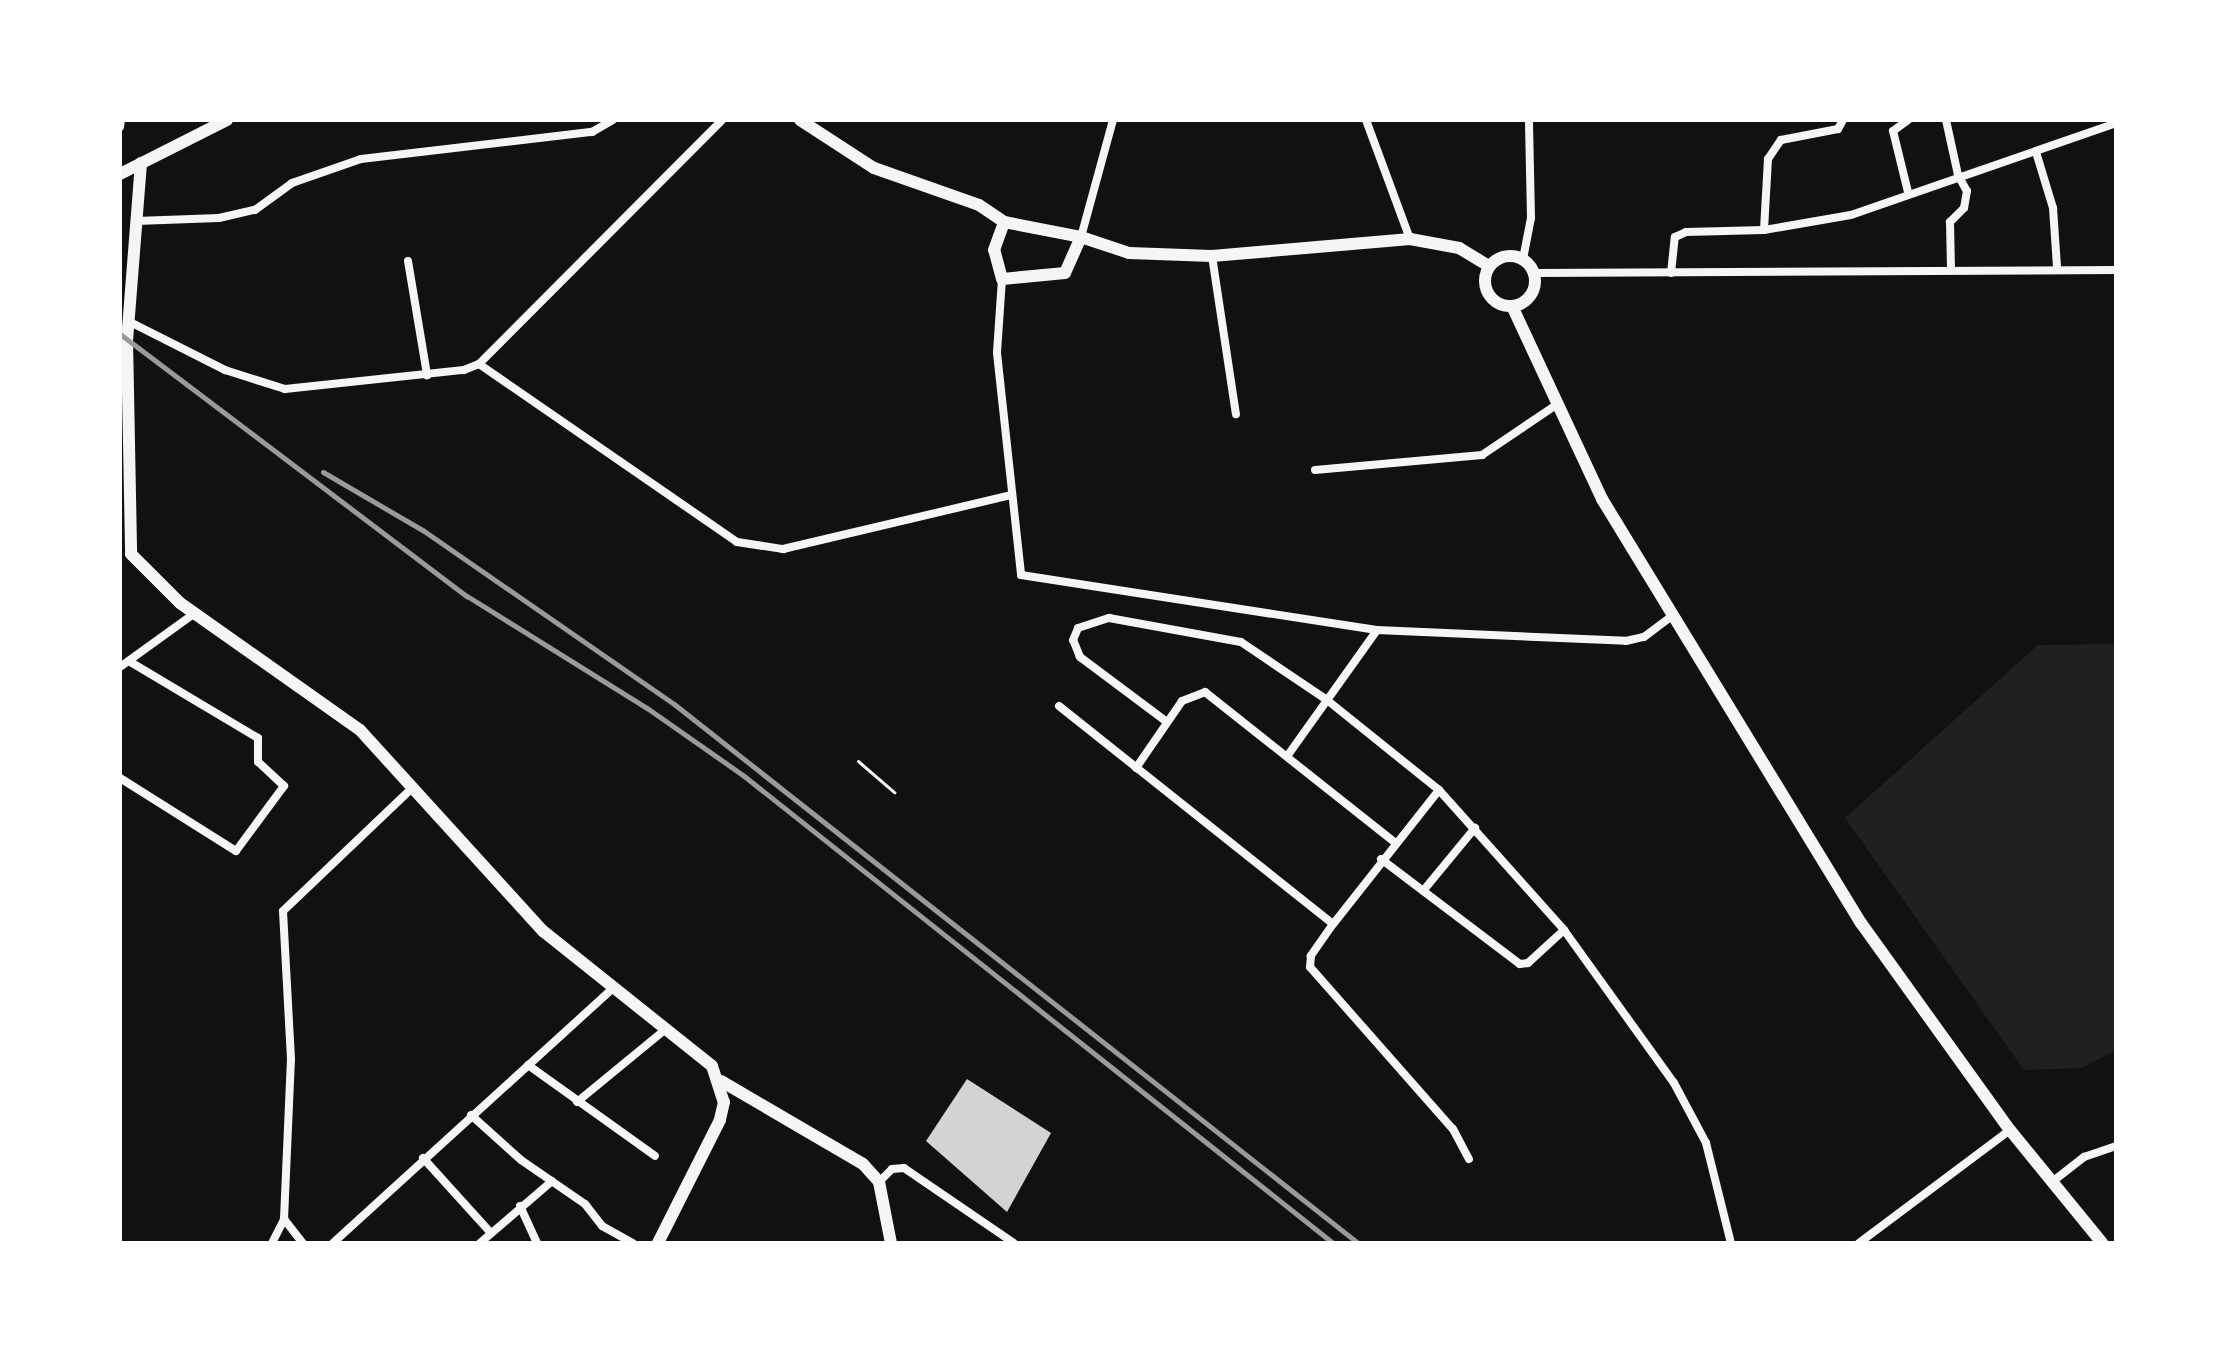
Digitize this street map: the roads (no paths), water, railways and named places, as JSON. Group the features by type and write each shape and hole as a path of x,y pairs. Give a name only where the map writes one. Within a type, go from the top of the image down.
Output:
{"street":[{"path":"120,127 121,120"},
{"path":"120,174 227,120"},
{"path":"136,221 219,218 255,210 292,183 361,159 592,132 613,120"},
{"path":"128,321 259,385 330,387 427,375 479,364 722,120"},
{"path":"800,120 874,168 979,205 1004,222 1081,237 1129,253 1212,256 1410,239 1459,248 1489,266"},
{"path":"1002,279 1065,273 1081,237 1113,120"},
{"path":"1366,120 1410,239"},
{"path":"1523,259 1532,205 1529,120"},
{"path":"1764,230 1768,159 1781,140 1838,129 1843,120"},
{"path":"1908,120 1893,131 1908,192"},
{"path":"1946,120 1958,175 1967,191 1964,208 1950,222 1951,270"},
{"path":"1671,273 1675,237 1686,232 1764,230 1851,215 1908,192 2116,123"},
{"path":"2036,152 2053,208 2057,267"},
{"path":"141,163 128,321 131,554 195,613 360,730 543,931 712,1066 721,1081 863,1164 879,1182 891,1243"},
{"path":"1004,222 994,250 1002,279 997,353 1021,575 1377,630 1626,641 1644,637 1673,615"},
{"path":"1212,256 1236,414"},
{"path":"1536,273 1534,290 1526,301 1512,306 1491,299 1484,277 1489,266 1498,258 1523,259 1536,273 2057,267 2116,270"},
{"path":"408,261 427,375"},
{"path":"1512,306 1602,499 1861,923 2010,1130 2102,1243"},
{"path":"479,364 737,542 783,549 1012,495"},
{"path":"1315,470 1482,455 1556,405"},
{"path":"120,667 195,613"},
{"path":"1167,722 1080,657 1073,640 1078,628 1109,618 1241,642 1327,700 1439,790 1564,930 1674,1083 1706,1143 1731,1243"},
{"path":"1288,755 1377,630"},
{"path":"120,778 236,851 284,786 258,762 258,738 129,661"},
{"path":"1136,768 1182,701 1205,692 1394,842"},
{"path":"1059,706 1333,924"},
{"path":"272,1243 284,1219 291,1059 283,911 412,788"},
{"path":"1439,790 1394,842 1311,956 1314,974 1453,1129 1469,1159"},
{"path":"1423,891 1475,828"},
{"path":"1381,859 1520,964 1528,963 1564,930"},
{"path":"333,1243 612,989"},
{"path":"577,1102 666,1029"},
{"path":"528,1065 655,1156"},
{"path":"658,1243 720,1120 721,1081"},
{"path":"471,1115 585,1204 602,1226 633,1243"},
{"path":"1859,1243 2010,1130"},
{"path":"2052,1182 2084,1157 2116,1146"},
{"path":"423,1158 491,1233"},
{"path":"879,1182 892,1169 904,1168 1014,1243"},
{"path":"480,1243 552,1181"},
{"path":"520,1206 537,1243"},
{"path":"284,1219 303,1243"}],"railway":[{"path":"120,334 467,596 647,708 744,776 1333,1243"},
{"path":"323,472 424,531 674,704 1358,1243"}]}
